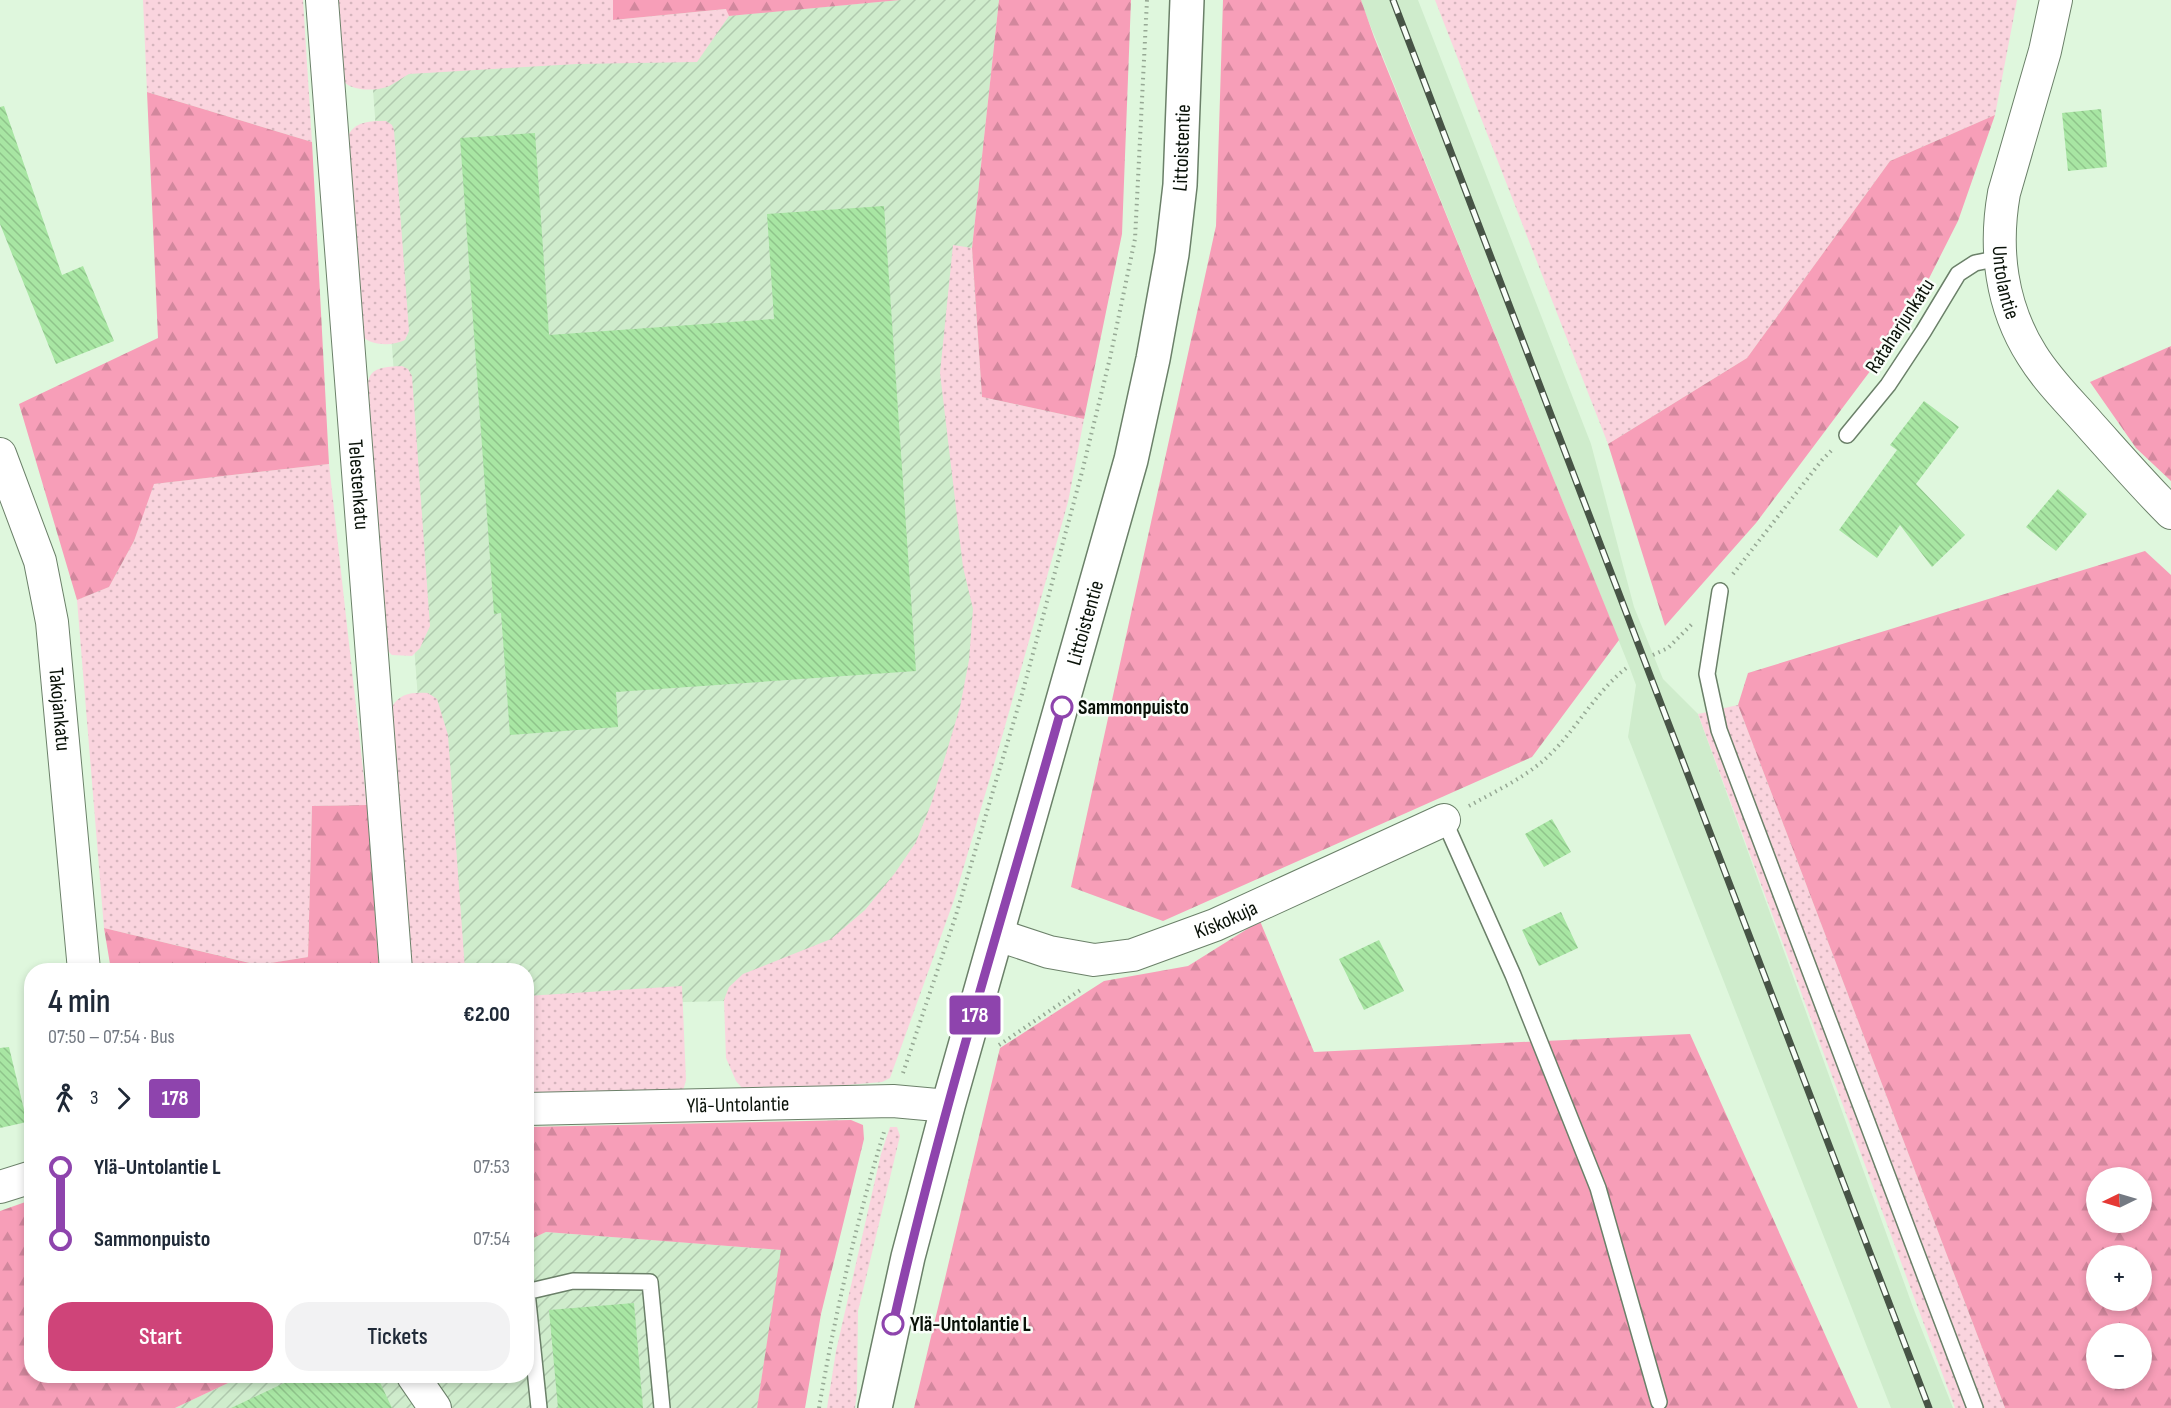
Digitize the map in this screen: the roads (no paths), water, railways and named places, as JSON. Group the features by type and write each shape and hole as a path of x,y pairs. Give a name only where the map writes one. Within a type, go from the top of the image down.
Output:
{"street":[{"name":"Telestenkatu","path":"322,0 395,963"},
{"name":"Littoistentie","path":"874,1408 908,1257 948,1106 1131,460 1153,359 1172,254 1180,185 1187,0"},
{"name":"Untolantie","path":"2056,0 2045,51 2000,214 2000,258 2010,309 2032,356 2086,421 2171,513"},
{"name":"Takojankatu","path":"0,454 40,561 52,622 83,963"},
{"name":"Kiskokuja","path":"998,935 1049,952 1094,960 1133,955 1215,925 1444,820"},
{"name":"Ylä-Untolantie","path":"534,1109 893,1101 948,1106"},
{"path":"0,1187 24,1180"},
{"path":"418,1383 435,1408"}],"lane":[{"name":"Rataharjunkatu","path":"1847,435 1888,385 1958,274 1975,262 2000,258"},
{"path":"1720,591 1707,674 1719,730 1975,1408"},
{"path":"1444,820 1513,975 1598,1188 1659,1402"},
{"path":"534,1290 573,1281 650,1282 662,1408"},
{"path":"534,1360 539,1408"}],"railway":[{"path":"1393,0 1929,1408"}],"place":[{"name":"Sammonpuisto","path":"1062,707"},
{"name":"Ylä-Untolantie L","path":"893,1324"}]}
